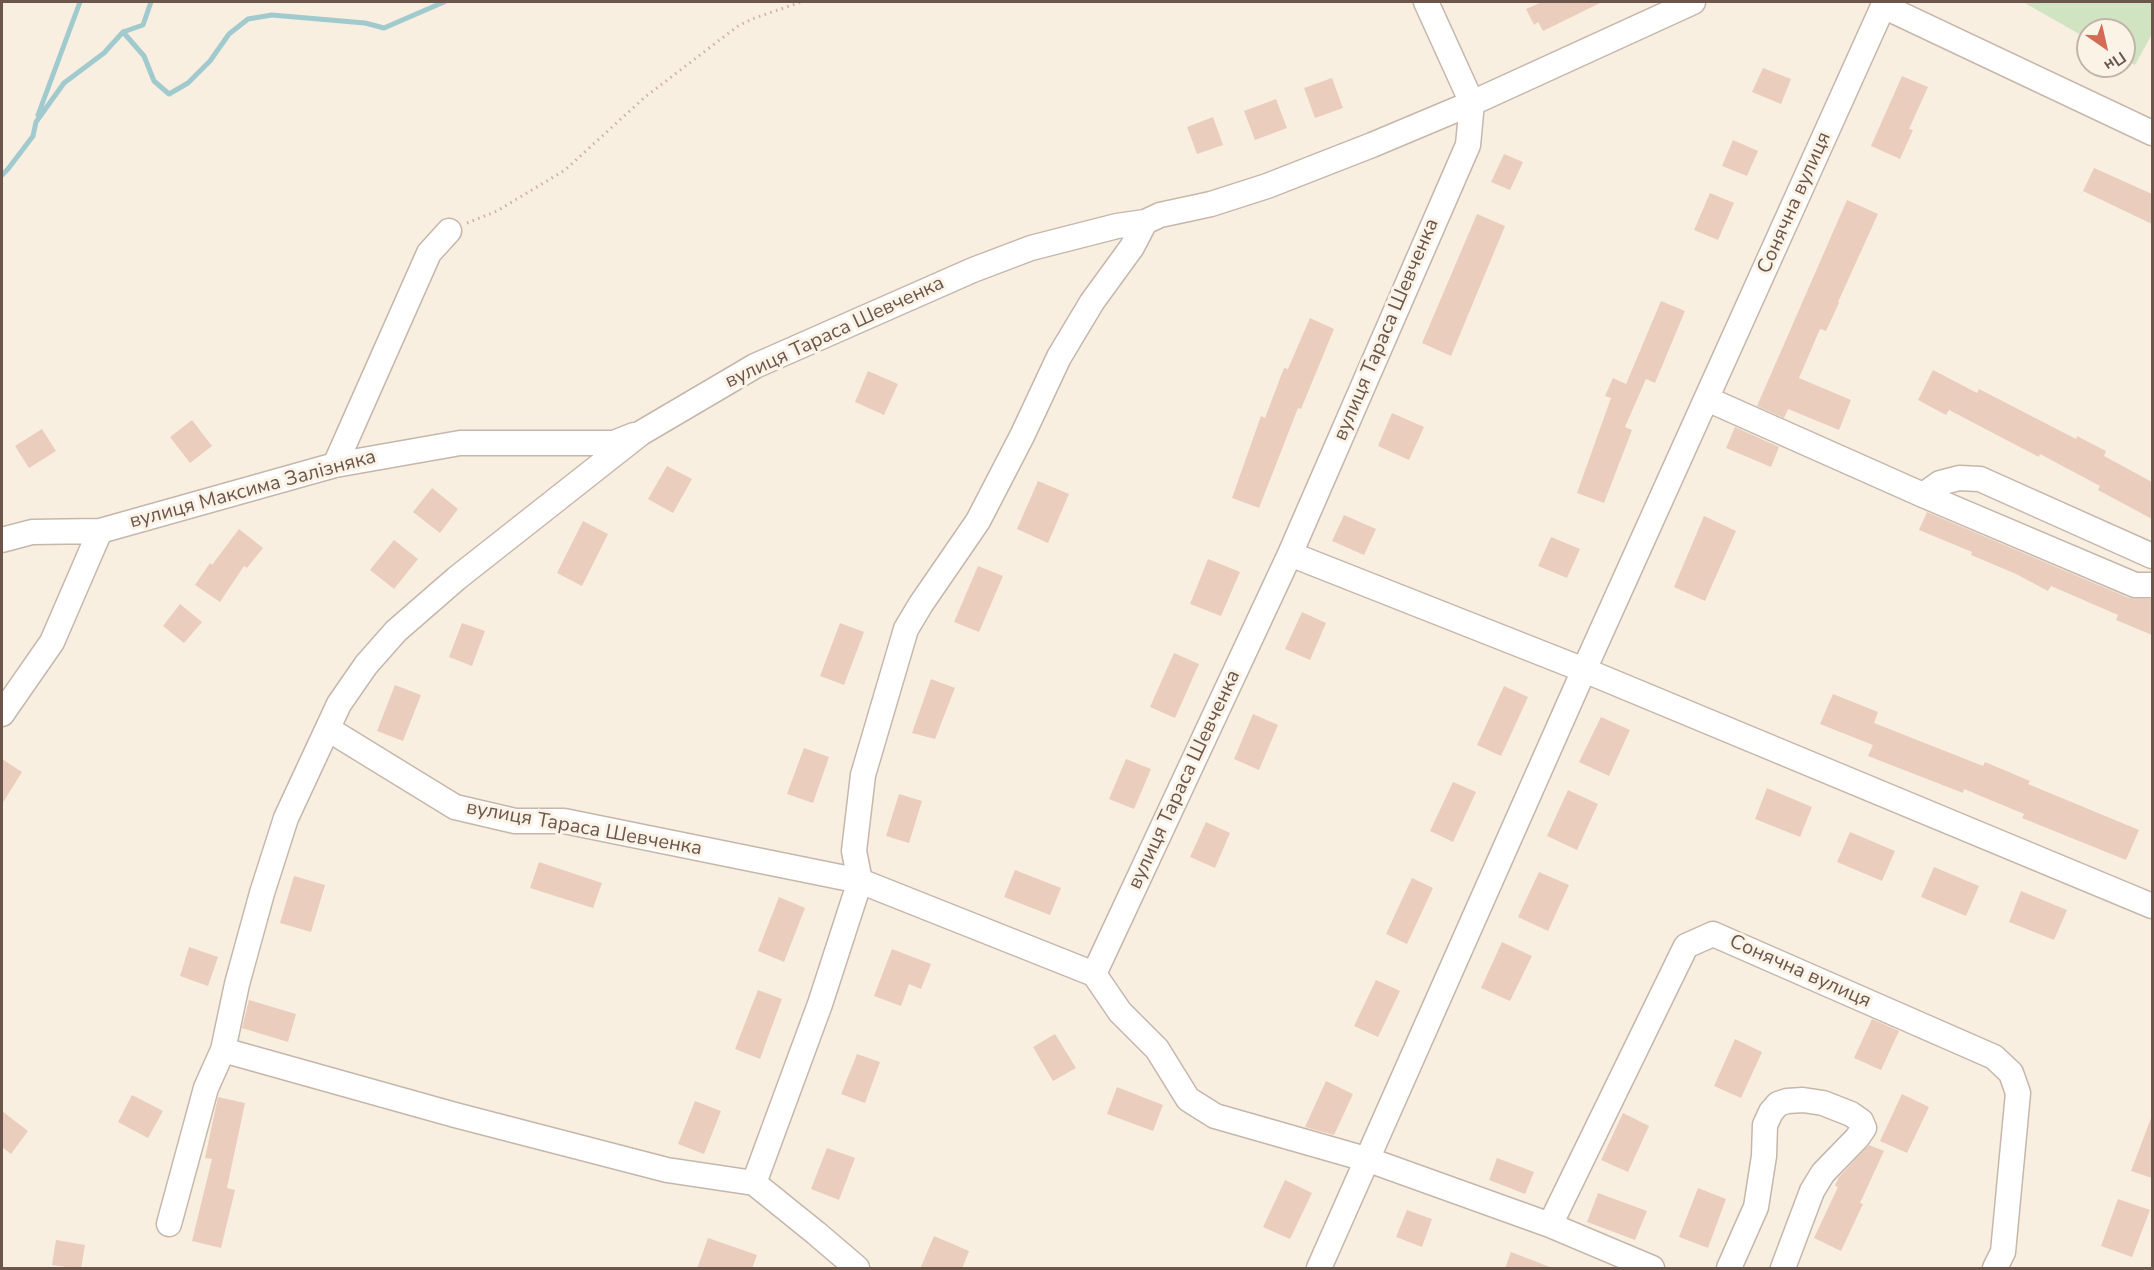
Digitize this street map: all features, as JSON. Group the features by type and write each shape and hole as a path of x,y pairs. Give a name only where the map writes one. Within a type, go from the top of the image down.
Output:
{"street":[{"path":"1426,2 1472,103"},
{"name":"вулиця Тараса Шевченка","path":"168,1224 206,1088 223,1050 237,984 286,818 346,694 366,665 396,631 458,578 641,433 755,366 973,270 1031,248 1117,226 1145,222 1160,215 1212,204 1267,186 1472,103 1693,2"},
{"name":"Сонячна вулиця","path":"1319,1269 1584,670 1884,4 2152,133"},
{"name":"вулиця Тараса Шевченка","path":"328,729 455,807 515,821 564,821 860,881 1094,974 1290,554 1468,145 1472,103"},
{"path":"754,1183 820,1004 860,881 854,851 863,775 906,629 921,603 978,521 1022,436 1059,357 1092,302 1132,247 1145,222"},
{"path":"335,465 429,253 449,231"},
{"path":"1707,399 1923,495 2135,585 2152,585"},
{"name":"вулиця Максима Залізняка","path":"2,540 32,532 100,531 335,465 460,443 614,443 641,433"},
{"path":"1923,495 1940,483 1959,478 1980,480 2152,556"},
{"path":"1997,527 2013,494"},
{"path":"2,714 52,642 100,531"},
{"path":"2090,566 2105,535"},
{"path":"1290,554 1584,670 2152,906"},
{"name":"Сонячна вулиця","path":"1550,1225 1686,946 1713,934 1994,1057 2012,1073 2018,1093 2003,1252 1995,1269"},
{"path":"1094,974 1120,1012 1157,1049 1188,1099 1215,1116 1369,1160 1550,1225 1652,1269"},
{"path":"223,1050 455,1115 667,1170 754,1183 857,1269"},
{"path":"1729,1269 1756,1207 1762,1176 1765,1125 1771,1112 1778,1104 1787,1101 1803,1100 1823,1103 1861,1120 1864,1128 1824,1173 1812,1191 1783,1269"}],"path":[{"path":"449,231 497,211 565,170 645,98 738,26 801,2"}],"green space":[{"path":"2023,2 2152,2 2152,34 2136,63 2136,18 2076,18 2076,32"}],"building":[{"path":"1542,2 1602,2 1543,31 1538,22 1534,25 1526,9"},
{"path":"1763,68 1791,79 1781,104 1752,92"},
{"path":"1902,76 1928,87 1909,129 1913,130 1900,159 1871,146"},
{"path":"1332,78 1343,108 1315,118 1304,88"},
{"path":"1276,99 1287,128 1255,140 1244,111"},
{"path":"1213,117 1223,145 1197,154 1187,127"},
{"path":"1733,140 1758,151 1747,176 1722,166"},
{"path":"1504,154 1523,162 1510,190 1491,182"},
{"path":"2094,168 2152,194 2152,224 2083,191"},
{"path":"1710,193 1734,203 1718,240 1694,230"},
{"path":"1847,200 1878,214 1826,331 1820,329 1799,378 1851,400 1839,430 1788,409 1784,418 1757,406"},
{"path":"1477,214 1505,226 1451,356 1422,343"},
{"path":"1661,301 1685,311 1655,383 1646,379 1625,427 1632,430 1604,503 1577,493 1611,398 1605,396 1613,378 1626,384"},
{"path":"1310,318 1334,329 1301,409 1298,408 1259,508 1232,498 1261,416 1265,418 1284,368 1288,369"},
{"path":"1933,370 1977,393 1979,389 2076,439 2077,436 2106,451 2104,456 2152,482 2152,519 2098,490 2100,486 2040,454 2039,457 1949,410 1946,415 1918,400"},
{"path":"868,371 898,384 884,415 855,402"},
{"path":"1392,413 1424,427 1409,460 1378,446"},
{"path":"192,420 212,446 190,463 170,437"},
{"path":"1735,427 1779,447 1771,467 1726,448"},
{"path":"42,429 56,451 29,468 15,446"},
{"path":"667,466 692,479 673,513 648,499"},
{"path":"1038,481 1069,494 1048,543 1017,529"},
{"path":"432,488 458,509 440,533 413,512"},
{"path":"1927,512 2129,598 2152,599 2152,635 2116,620 2118,615 2051,586 2048,591 2016,574 1971,555 1972,552 1919,530"},
{"path":"1344,515 1376,529 1364,555 1332,541"},
{"path":"1704,516 1736,531 1705,601 1674,587"},
{"path":"583,521 608,534 582,586 557,573"},
{"path":"239,529 263,548 247,568 244,566 220,602 195,585"},
{"path":"1551,537 1580,549 1567,578 1538,566"},
{"path":"394,540 418,559 394,589 370,570"},
{"path":"1208,559 1240,572 1221,616 1190,604"},
{"path":"978,566 1003,576 979,632 954,622"},
{"path":"180,604 202,622 184,643 163,626"},
{"path":"1302,612 1326,623 1310,660 1285,649"},
{"path":"462,623 485,631 472,666 449,657"},
{"path":"840,623 864,632 844,685 820,676"},
{"path":"1174,653 1199,664 1175,718 1150,707"},
{"path":"931,679 955,688 935,739 912,733"},
{"path":"395,685 421,695 403,741 377,731"},
{"path":"1504,686 1528,697 1501,756 1477,745"},
{"path":"1833,694 1878,712 1874,723 1983,766 1985,762 2030,781 2028,784 2139,830 2126,860 2022,818 2024,814 1964,789 1963,793 1868,756 1873,745 1820,724"},
{"path":"1253,714 1278,725 1259,770 1234,759"},
{"path":"1601,717 1630,730 1609,776 1579,762"},
{"path":"804,748 829,757 813,803 787,794"},
{"path":"2,759 22,772 2,804"},
{"path":"1126,759 1151,769 1134,809 1109,799"},
{"path":"1453,782 1476,792 1453,842 1430,831"},
{"path":"1767,788 1812,807 1800,837 1755,819"},
{"path":"1568,790 1598,804 1577,850 1547,836"},
{"path":"899,794 922,801 909,843 886,836"},
{"path":"1206,822 1230,833 1215,868 1190,857"},
{"path":"1850,832 1895,851 1882,881 1837,862"},
{"path":"539,862 602,883 593,908 530,888"},
{"path":"1934,867 1979,886 1966,916 1921,897"},
{"path":"1015,870 1061,888 1050,915 1004,897"},
{"path":"1539,872 1569,885 1548,931 1518,917"},
{"path":"294,876 325,885 311,932 280,923"},
{"path":"1412,878 1433,888 1407,944 1386,934"},
{"path":"2021,891 2067,910 2054,940 2009,922"},
{"path":"779,897 805,908 784,962 758,951"},
{"path":"1502,942 1532,956 1510,1001 1481,988"},
{"path":"189,947 218,957 208,986 180,976"},
{"path":"892,949 931,964 921,989 909,984 901,1006 874,996"},
{"path":"1376,980 1400,991 1378,1037 1354,1026"},
{"path":"758,990 782,999 760,1059 735,1049"},
{"path":"249,1000 296,1014 288,1042 242,1028"},
{"path":"1872,1019 1899,1031 1881,1070 1854,1058"},
{"path":"1055,1034 1076,1068 1053,1081 1033,1047"},
{"path":"1735,1039 1762,1052 1741,1098 1714,1086"},
{"path":"857,1054 880,1062 865,1103 841,1094"},
{"path":"1326,1081 1353,1094 1334,1135 1305,1127"},
{"path":"1117,1087 1163,1105 1153,1131 1107,1114"},
{"path":"1902,1094 1929,1107 1907,1153 1880,1141"},
{"path":"132,1095 163,1111 148,1138 118,1122"},
{"path":"218,1097 245,1103 227,1188 235,1190 221,1248 192,1241 212,1159 205,1158"},
{"path":"695,1101 721,1111 704,1154 678,1144"},
{"path":"2,1111 28,1131 11,1154 2,1147"},
{"path":"1623,1113 1649,1126 1628,1172 1601,1160"},
{"path":"2152,1119 2152,1178 2131,1171"},
{"path":"1869,1145 1884,1151 1841,1251 1814,1238 1838,1187 1835,1186 1839,1177"},
{"path":"827,1148 855,1158 839,1200 811,1189"},
{"path":"1497,1158 1534,1172 1525,1194 1489,1180"},
{"path":"1285,1180 1312,1193 1290,1239 1263,1227"},
{"path":"1698,1188 1726,1199 1708,1248 1679,1237"},
{"path":"1598,1193 1647,1211 1635,1240 1587,1222"},
{"path":"2118,1199 2150,1210 2132,1257 2101,1246"},
{"path":"1407,1210 1432,1219 1422,1247 1396,1237"},
{"path":"934,1236 969,1251 962,1269 920,1269"},
{"path":"708,1238 757,1255 752,1269 697,1269"},
{"path":"56,1240 85,1245 81,1269 52,1265"},
{"path":"1511,1252 1550,1267 1550,1269 1505,1269"}],"waterway":[{"path":"38,115 80,2"},
{"path":"2,175 33,136 36,122 64,83 104,53 123,32 143,25 151,2"},
{"path":"123,32 144,56 154,81 169,94 188,83 210,61 229,34 248,19 272,15 365,23 384,28 444,2"}]}
